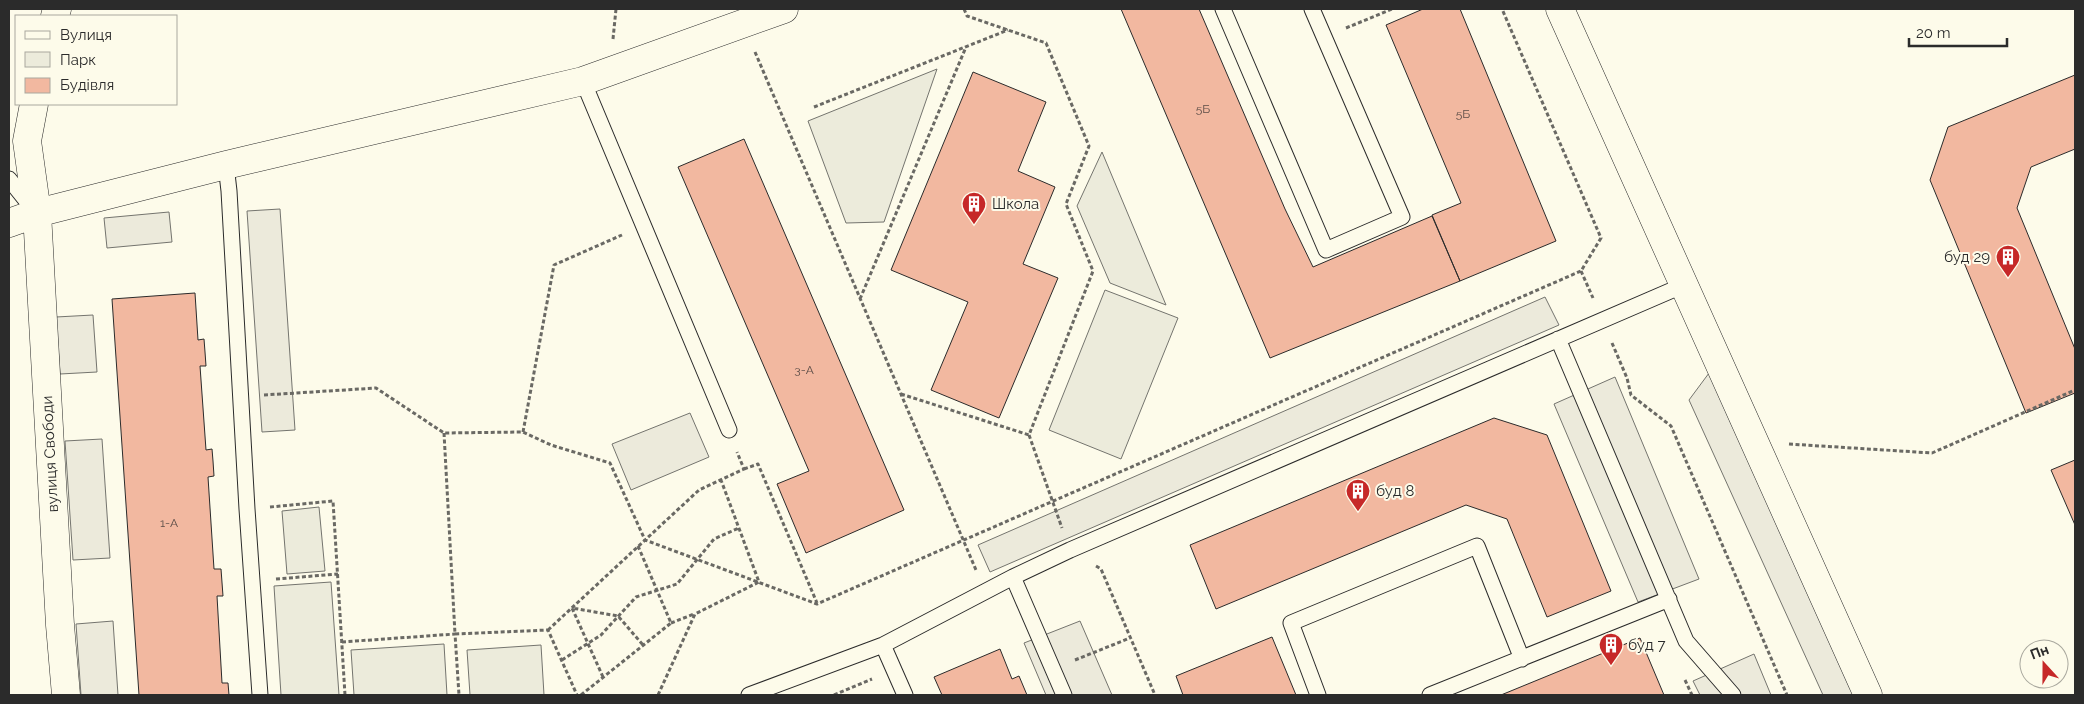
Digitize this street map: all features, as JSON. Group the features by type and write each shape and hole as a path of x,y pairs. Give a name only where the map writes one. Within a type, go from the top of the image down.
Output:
{"street":[{"path":"9,223 37,213 226,165 583,81 784,9"},
{"path":"1560,9 1868,695"},
{"name":"вулиця Свободи","path":"34,105 27,141 37,213 66,695"}],"lane":[{"path":"1223,9 1326,250 1402,217 1312,9"},
{"path":"583,81 729,430"},
{"path":"226,165 246,509 253,581 260,695"},
{"path":"9,179 37,213"},
{"path":"749,695 883,644 1070,550 1684,285"},
{"path":"1558,339 1686,641 1733,695"},
{"path":"1318,695 1291,623 1477,546 1522,659"},
{"path":"1013,577 1064,695"},
{"path":"1430,695 1669,599"},
{"path":"883,644 905,695"}],"path":[{"path":"964,9 967,16 1046,43 1089,146 1066,204 1093,271 1029,435 1070,550 1101,569 1154,695"},
{"path":"1338,31 1392,9"},
{"path":"240,397 376,388 444,434 522,432 551,445 610,463 646,540 817,604 1581,271 1601,238 1502,9"},
{"path":"743,24 985,592"},
{"path":"814,107 1008,30"},
{"path":"860,299 966,47"},
{"path":"522,432 554,265 644,226"},
{"path":"1581,271 1626,378 1631,395 1670,426 1787,695"},
{"path":"1754,441 1932,453 2075,390"},
{"path":"901,394 1029,435"},
{"path":"729,430 744,469"},
{"path":"444,434 459,695"},
{"path":"342,642 548,630 699,490 758,464 817,604"},
{"path":"721,480 759,582"},
{"path":"246,509 333,501 345,695"},
{"path":"562,660 601,635 636,597 677,584 714,539 739,528"},
{"path":"638,546 672,623"},
{"path":"253,581 338,574"},
{"path":"548,630 579,695 672,623 759,582"},
{"path":"572,608 618,616 643,645"},
{"path":"572,608 603,677"},
{"path":"658,695 694,614"},
{"path":"1052,669 1130,638"},
{"path":"834,695 894,670"}],"green space":[{"path":"937,69 884,222 846,223 808,121"},
{"path":"1102,152 1166,305 1110,283 1077,206"},
{"path":"1105,290 1178,318 1121,459 1049,430"},
{"path":"319,507 325,571 287,574 282,511"},
{"path":"331,582 339,695 281,695 274,586"},
{"path":"444,644 447,695 354,695 351,650"},
{"path":"541,645 544,695 470,695 467,650"}],"shaded area":[{"path":"280,209 295,430 262,432 247,211"},
{"path":"169,212 172,242 107,248 104,218"},
{"path":"1545,297 1559,325 990,572 978,545"},
{"path":"93,315 97,372 60,374 56,317"},
{"path":"1712,369 1858,695 1823,695 1689,400"},
{"path":"1615,377 1699,579 1638,602 1554,404"},
{"path":"690,413 709,457 631,490 612,444"},
{"path":"102,439 110,558 73,560 65,441"},
{"path":"113,621 118,695 81,695 76,624"},
{"path":"1080,621 1112,695 1046,695 1024,643"},
{"path":"1754,654 1771,695 1700,695 1693,681"}],"building":[{"path":"1121,9 1199,9 1285,209 1313,267 1432,216 1460,281 1270,358"},
{"path":"1423,9 1460,9 1556,241 1460,281 1432,215 1461,203 1386,25"},
{"name":"Школа","path":"973,72 1046,102 1018,171 1055,187 1023,264 1058,278 999,418 931,390 968,302 891,270"},
{"name":"буд 29","path":"2075,75 2075,149 2031,167 2017,208 2075,349 2075,393 2026,413 1930,180 1948,127"},
{"path":"744,139 904,510 806,553 777,484 809,471 678,167"},
{"path":"195,293 198,340 204,339 206,366 200,366 206,450 212,449 213,461 214,476 208,477 214,569 221,569 223,596 217,596 222,683 228,683 229,695 139,695 112,299"},
{"name":"буд 8","path":"1494,418 1547,435 1611,591 1547,617 1507,519 1466,505 1216,609 1190,545"},
{"path":"2075,460 2075,525 2051,470"},
{"path":"1272,637 1296,695 1183,695 1176,676"},
{"name":"буд 7","path":"1640,638 1664,695 1501,695"},
{"path":"1000,649 1012,679 1019,676 1027,695 942,695 934,677"}],"place":[{"name":"Школа","path":"974,225"},
{"name":"буд 29","path":"2008,278"},
{"name":"буд 8","path":"1358,512"},
{"name":"буд 7","path":"1611,666"}]}
